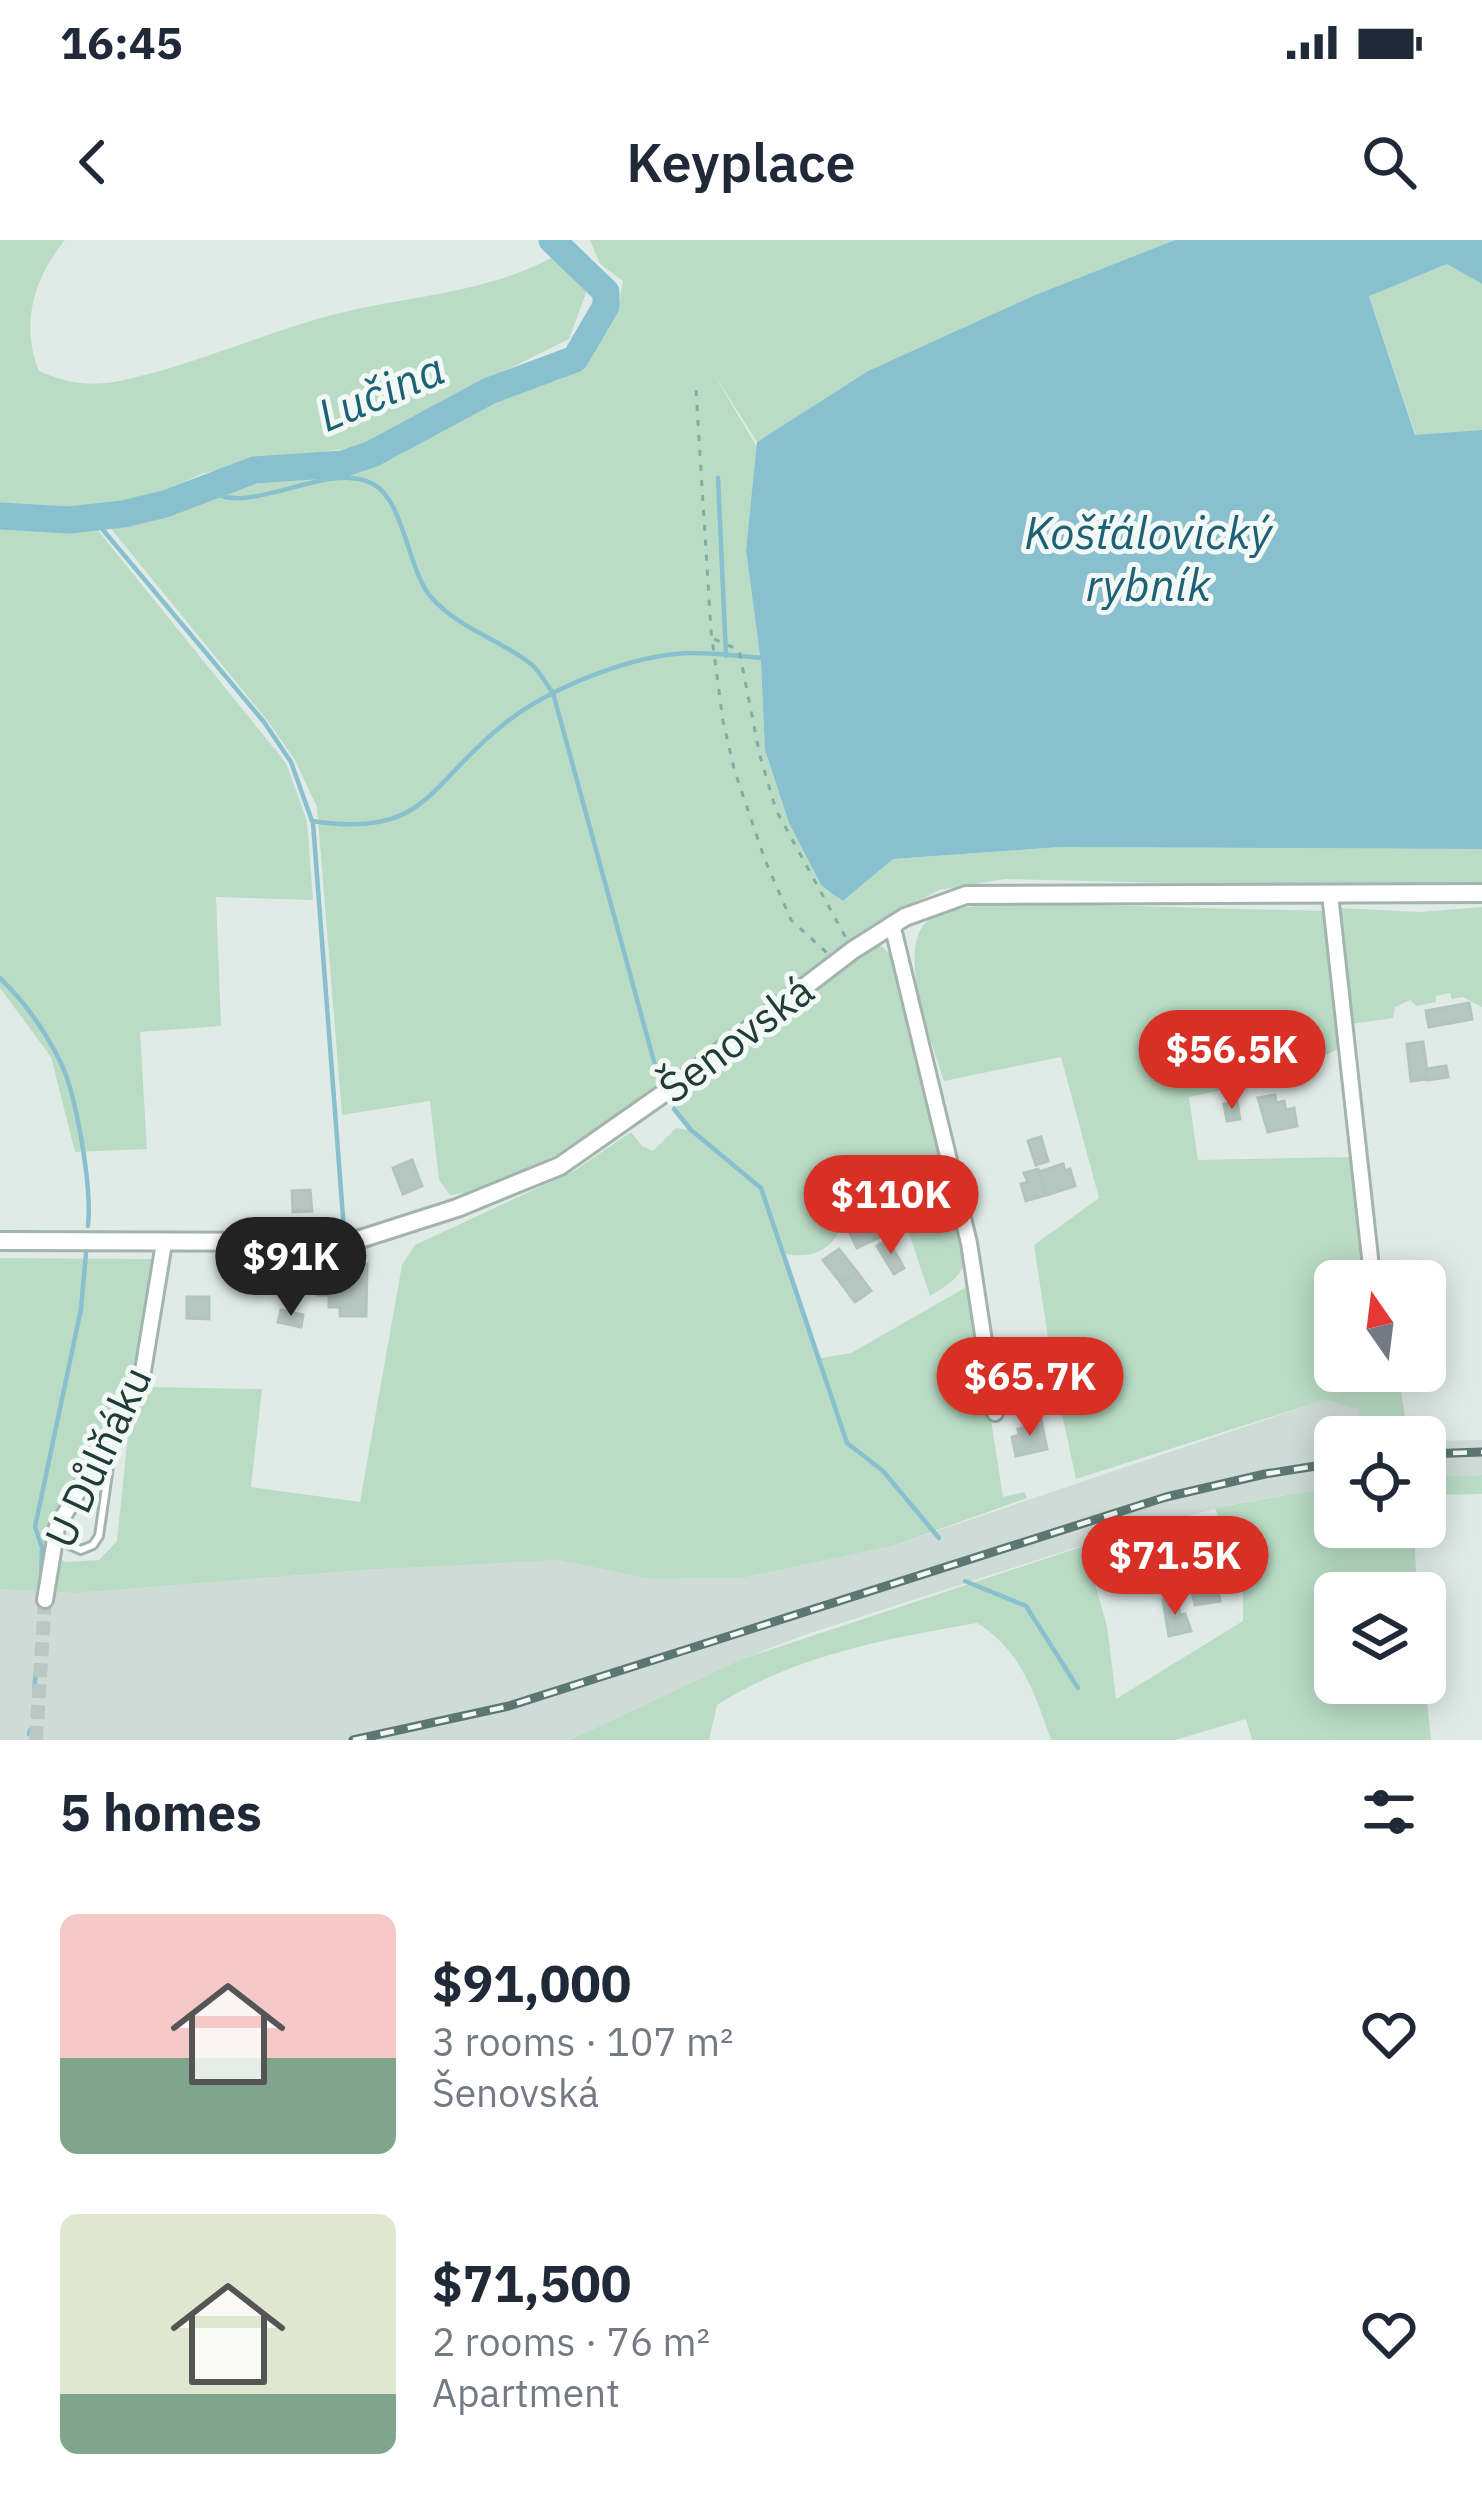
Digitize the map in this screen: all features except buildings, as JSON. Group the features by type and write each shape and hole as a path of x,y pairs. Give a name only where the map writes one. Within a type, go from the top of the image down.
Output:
{"street":[{"name":"Šenovská","path":"0,1241 351,1242 389,1233 560,1166 599,1142 853,950 935,903 991,892 1482,893"},
{"path":"1330,894 1370,1260"},
{"path":"892,924 970,1244 995,1413"},
{"name":"U Důlňáku","path":"45,1600 63,1515 114,1431 143,1371 164,1243"}],"lane":[{"path":"55,1538 82,1550 100,1536 114,1431"}],"path":[{"path":"697,390 716,665 734,769 791,920 837,963"},
{"path":"714,641 737,649 776,810 853,950"}],"shaded area":[{"path":"1324,1400 1360,1408 1361,1416 1314,1416 1314,1490 1229,1505 1109,1537 807,1634 742,1659 570,1740 0,1740 0,1589 75,1593 456,1563 559,1560 649,1579 742,1578 892,1546"},
{"path":"1482,1440 1482,1475 1446,1476 1446,1441"}],"green space":[{"path":"0,240 65,240 45,270 33,302 33,353 39,371 88,384 145,375 350,311 496,280 551,258 576,275 586,293 569,339 369,445 201,474 160,494 117,505 35,511 0,507"},
{"path":"590,240 1175,240 1035,295 868,371 757,442 712,371 757,447 746,550 761,663 765,750 789,823 843,901 893,859 1061,847 1482,849 1482,882 1252,885 1005,879 939,890 869,927 572,1148 472,1192 450,1195 439,1180 430,1101 342,1115 317,807 295,760 267,720 108,525 196,505 272,478 343,475 394,458 488,400 578,371 617,314 623,281 600,264"},
{"path":"1447,264 1482,284 1482,430 1416,436 1369,295"},
{"path":"0,528 68,533 96,528 286,763 307,821 313,900 216,897 221,1026 140,1032 147,1149 75,1152 51,1057 0,988"},
{"path":"1012,903 1324,911 1344,1046 1276,1079 1189,1097 1198,1160 1351,1157 1360,1260 1314,1260 1314,1392 1401,1392 1405,1416 1360,1416 1359,1409 1324,1400 1076,1479 1054,1377 1034,1245 1099,1198 1061,1057 944,1081 919,997 915,951 919,933 929,920 959,909"},
{"path":"1482,907 1482,1007 1463,997 1452,999 1450,993 1417,1006 1410,1000 1395,1007 1393,1018 1351,1024 1339,908 1420,912"},
{"path":"878,943 894,958 967,1256 957,1275 930,1296 892,1183 852,1195 839,1233 823,1249 813,1254 786,1254 821,1358 851,1353 970,1285 1003,1497 1025,1492 1027,1498 892,1546 742,1578 649,1579 559,1560 75,1593 0,1589 0,1258 152,1259 135,1369 50,1525 43,1547 65,1562 99,1560 117,1541 129,1425 149,1387 262,1389 251,1487 360,1502 402,1265 415,1245 574,1171 631,1132 653,1151 676,1128 689,1130 670,1103"},
{"path":"1482,1475 1482,1494 1446,1495 1446,1476"},
{"path":"1314,1490 1314,1548 1415,1548 1416,1572 1314,1572 1314,1704 1427,1704 1431,1740 1252,1740 1246,1719 1175,1740 1051,1740 1016,1660 977,1623 876,1643 777,1674 717,1705 709,1740 570,1740 742,1659 1084,1546 1107,1626 1116,1699 1243,1621 1243,1592 1215,1508"}],"water":[{"name":"Košťálovický rybník","path":"1175,240 1482,240 1482,284 1447,264 1369,296 1415,435 1482,430 1482,849 1061,847 893,859 843,901 822,886 789,823 765,750 761,663 746,550 757,442 868,371 1035,295"}],"waterway":[{"name":"Lučina","path":"0,516 69,520 123,514 165,504 254,470 342,464 372,454 489,391 575,359 606,306 606,292 552,240"},
{"path":"718,478 726,656"},
{"path":"203,487 221,496 241,498 333,479 373,484 392,505 431,597 540,674 553,693 661,1087"},
{"path":"69,520 93,518 264,722 291,762 312,821 350,825 403,814 440,786 504,724 593,675 668,655 764,658"},
{"path":"313,823 344,1230"},
{"path":"0,978 41,1028 66,1076 82,1142 88,1226"},
{"path":"674,1109 691,1130 761,1188 847,1443 883,1471 939,1538"},
{"path":"41,1584 42,1547 35,1527 81,1309 86,1253"},
{"path":"965,1581 1026,1606 1078,1688"},
{"path":"34,1690 36,1672"},
{"path":"29,1734 30,1730"}],"tunnel":[{"path":"36,1740 45,1600"}],"railway":[{"path":"1446,1453 1482,1452"},
{"path":"353,1740 509,1706 1166,1497 1314,1466"}]}
